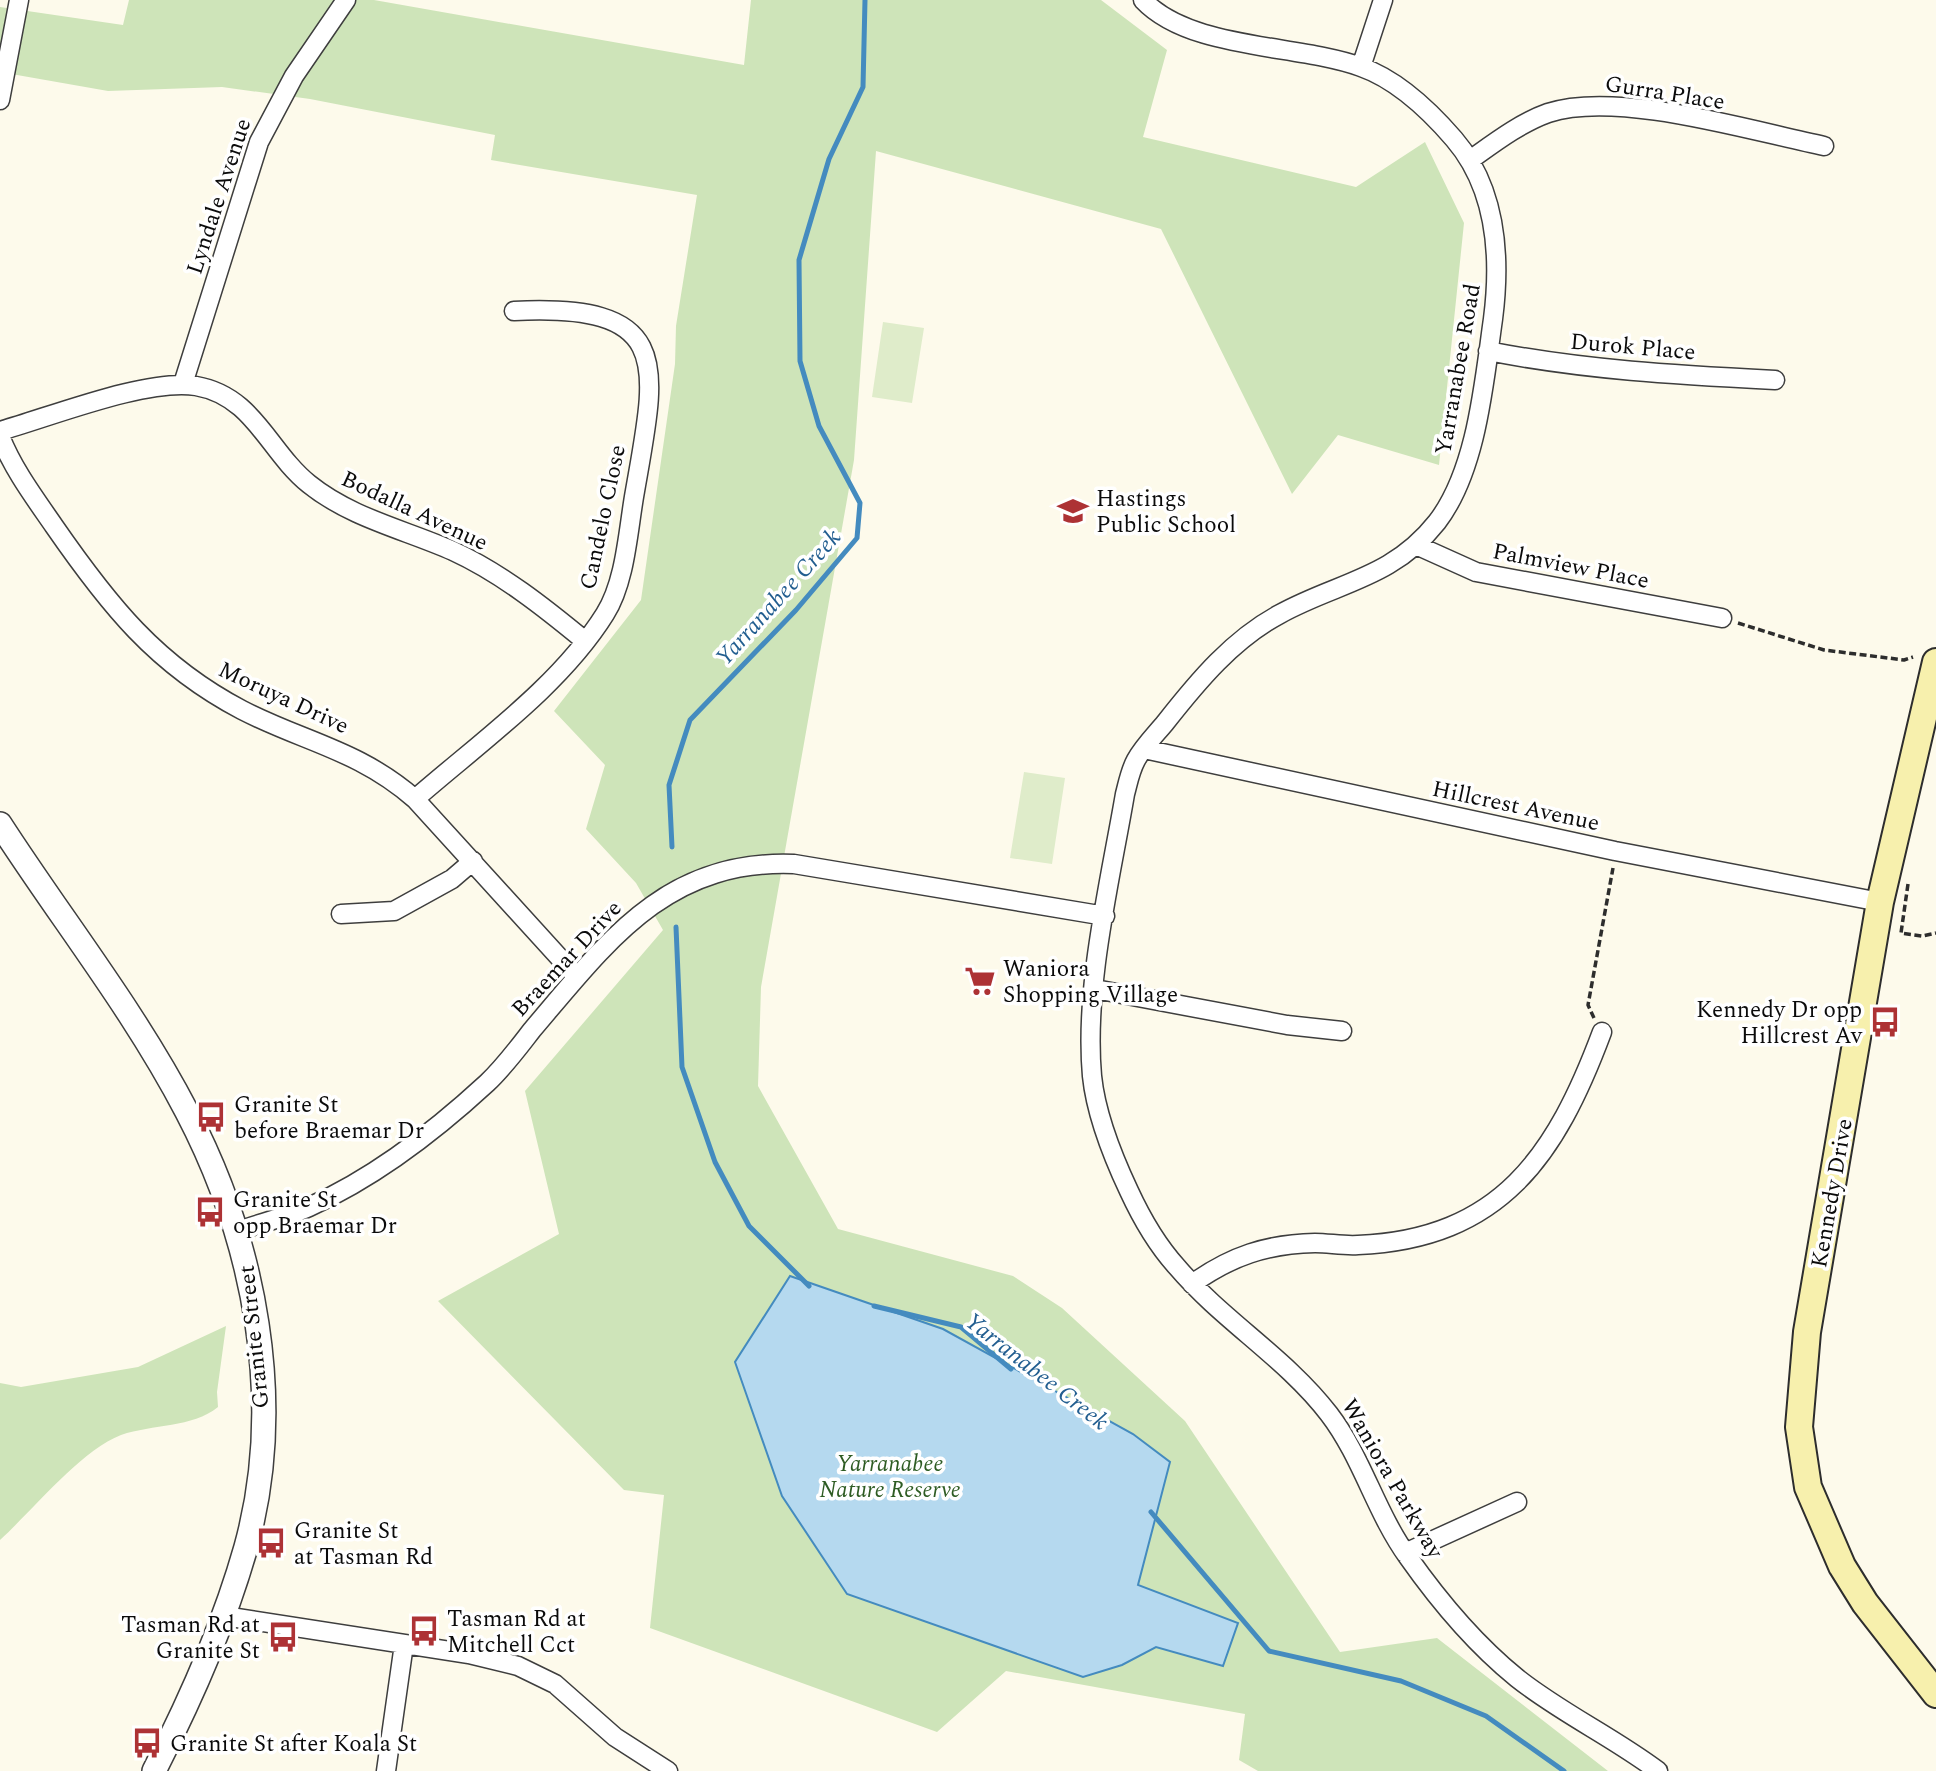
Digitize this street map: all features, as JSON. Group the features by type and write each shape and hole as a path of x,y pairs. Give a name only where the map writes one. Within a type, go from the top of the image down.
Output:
{"main road":[{"name":"Kennedy Drive","path":"1924,660 1807,1332 1799,1427 1808,1487 1829,1542 1865,1603 1936,1694"}],"street":[{"path":"0,100 19,0"},
{"name":"Lyndale Avenue","path":"183,384 259,142 287,87 346,0"},
{"name":"Yarranabee Road","path":"1139,1213 1120,1173 1100,1117 1091,1051 1095,989 1105,916 1125,794 1132,770 1144,749 1196,683 1252,632 1281,613 1376,574 1416,545 1437,522 1460,482 1474,431 1488,351 1497,252 1481,184 1470,160 1456,141 1395,84 1361,67 1197,32 1168,20 1143,0"},
{"path":"1361,67 1383,0"},
{"name":"Gurra Place","path":"1470,160 1508,133 1548,113 1589,105 1636,108 1824,146"},
{"name":"Candelo Close","path":"415,799 561,671 606,613 614,591 651,397 651,373 646,352 616,323 596,314 570,310 514,312"},
{"name":"Durok Place","path":"1488,351 1601,370 1775,380"},
{"name":"Bodalla Avenue","path":"0,434 146,390 183,384 217,392 236,402 256,419 308,483 326,496 480,565 585,641"},
{"name":"Moruya Drive","path":"0,434 24,482 84,570 117,613 149,647 187,677 242,710 367,763 415,799 577,977"},
{"name":"Palmview Place","path":"1416,545 1476,572 1723,618"},
{"name":"Hillcrest Avenue","path":"1144,749 1615,851 1881,902"},
{"name":"Granite Street","path":"3,836 157,1057 214,1166 238,1231 253,1299 260,1359 262,1428 247,1544 224,1616 175,1731 154,1771"},
{"path":"341,915 394,911 452,879 473,861"},
{"name":"Braemar Drive","path":"238,1231 308,1208 409,1148 490,1081 577,977 634,918 655,902 706,874 762,863 844,871 1105,916"},
{"path":"1095,989 1287,1025 1342,1031"},
{"path":"1192,1284 1228,1260 1251,1251 1289,1244 1355,1245 1422,1236 1450,1227 1483,1208 1535,1166 1581,1088 1602,1031"},
{"name":"Waniora Parkway","path":"1139,1213 1175,1265 1192,1284 1302,1381 1331,1416 1353,1452 1405,1553 1463,1628 1517,1678 1658,1771"},
{"path":"1405,1553 1517,1502"},
{"path":"224,1616 469,1654 538,1674 555,1684 615,1737 668,1771"},
{"path":"386,1771 404,1644"}],"path":[{"path":"1723,618 1824,650 1924,660"},
{"path":"1602,1031 1588,1005 1615,851"},
{"path":"1909,880 1901,933 1922,936 1936,933"}],"green space":[{"name":"Yarranabee Nature Reserve","path":"129,0 374,0 744,65 751,0 1101,0 1167,50 1143,137 1356,187 1425,142 1464,223 1439,465 1338,435 1292,494 1161,229 876,151 854,460 761,987 758,1086 838,1229 1013,1276 1062,1308 1185,1421 1340,1652 1437,1638 1608,1771 1258,1771 1239,1760 1245,1714 1006,1671 937,1732 650,1628 664,1495 624,1490 438,1301 559,1234 525,1091 663,930 636,883 586,829 605,765 554,711 641,600 675,364 676,326 697,195 491,160 495,135 310,99 222,87 108,91 0,72 0,7 123,25"},
{"path":"883,322 924,328 912,403 872,397"},
{"path":"1024,772 1065,778 1052,864 1010,858"},
{"path":"226,1326 217,1392 218,1407 196,1419 121,1435 105,1443 74,1467 0,1540 0,1383 21,1387 138,1367"}],"water":[{"path":"790,1276 943,1329 1133,1434 1170,1462 1138,1585 1238,1623 1223,1666 1156,1647 1122,1665 1083,1677 847,1594 782,1496 735,1362"}],"waterway":[{"name":"Yarranabee Creek","path":"672,847 669,785 690,720 796,610 857,538 860,503 819,426 800,361 799,260 829,159 863,87 865,0"},
{"name":"Yarranabee Creek","path":"676,927 682,1067 715,1162 749,1226 809,1286"},
{"name":"Yarranabee Creek","path":"874,1306 961,1327 1011,1369"},
{"name":"Yarranabee Creek","path":"1151,1512 1269,1651 1401,1681 1486,1716 1564,1771"}],"place":[{"name":"Hastings Public School","path":"1073,511"},
{"name":"Waniora Shopping Village","path":"980,981"},
{"name":"Kennedy Dr opp Hillcrest Av","path":"1885,1022"},
{"name":"Granite St before Braemar Dr","path":"211,1117"},
{"name":"Granite St opp Braemar Dr","path":"210,1212"},
{"name":"Granite St at Tasman Rd","path":"271,1543"},
{"name":"Tasman Rd at Mitchell Cct","path":"424,1631"},
{"name":"Tasman Rd at Granite St","path":"283,1637"},
{"name":"Granite St after Koala St","path":"147,1743"}]}
